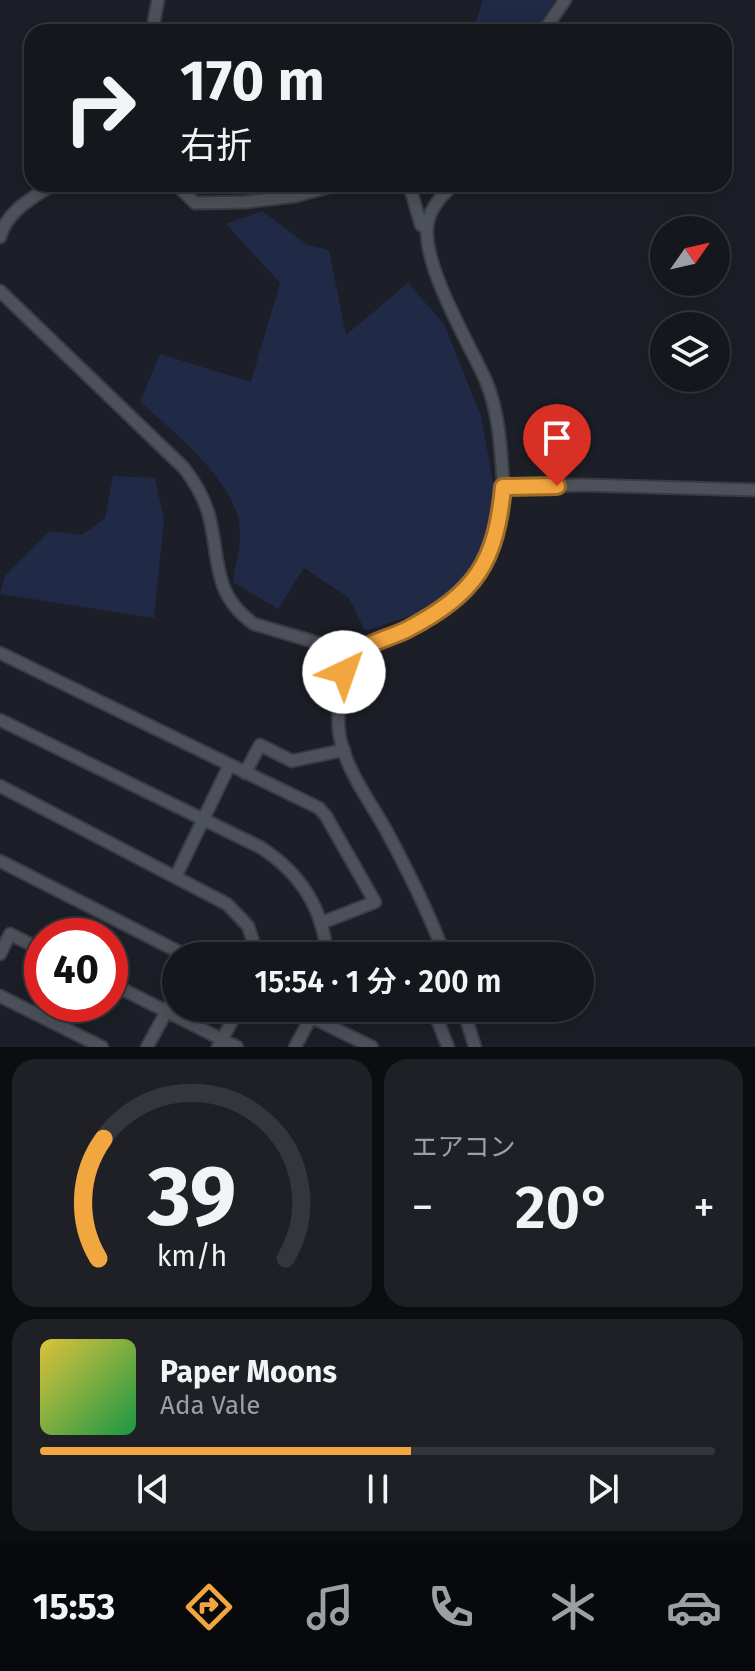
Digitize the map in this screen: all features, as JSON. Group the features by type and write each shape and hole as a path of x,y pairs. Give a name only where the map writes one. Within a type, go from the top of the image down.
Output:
{"street":[{"path":"154,24 158,0"},
{"path":"548,24 565,0"},
{"path":"0,237 3,226 12,214 43,192"},
{"path":"184,192 195,203 246,202 310,192"},
{"path":"411,192 421,225 427,229"},
{"path":"439,942 420,895 355,777 338,723 344,672 351,657 364,646 409,629 444,606 475,578 487,562 500,521 503,487 499,431 487,384 445,297 429,248 427,221 434,205 446,192"},
{"path":"0,291 194,481 207,509 222,588 245,617 254,624 342,650 351,657"},
{"path":"503,487 583,485 755,490"},
{"path":"0,653 319,808 375,902 321,923"},
{"path":"0,720 260,847 290,868 306,891 321,923 324,942"},
{"path":"245,773 260,745 292,761 344,750"},
{"path":"176,876 229,766"},
{"path":"0,786 176,876 238,913 248,926 253,942"},
{"path":"0,861 162,943"},
{"path":"0,954 10,934 24,941"},
{"path":"128,992 162,1009"},
{"path":"0,996 102,1047"},
{"path":"147,1047 162,1020"},
{"path":"185,1022 220,1044 237,1047"},
{"path":"220,1044 232,1022"},
{"path":"295,1047 309,1022"},
{"path":"329,1022 372,1047"},
{"path":"438,1022 448,1047"},
{"path":"467,1022 475,1047"}],"shaded area":[{"path":"483,0 555,0 539,24 475,24"},
{"path":"262,211 308,245 329,250 346,335 408,283 444,324 481,416 498,508 491,541 474,572 462,586 430,609 365,631 349,598 304,568 278,609 233,582 240,532 229,496 202,460 140,402 160,354 251,382 280,283 226,224"},
{"path":"113,476 155,478 164,520 154,618 0,594 5,576 50,531 82,535 105,518"}],"route":[{"path":"344,672 357,651 409,629 461,593 475,578 487,562 494,542 500,521 503,487 557,486"}]}
